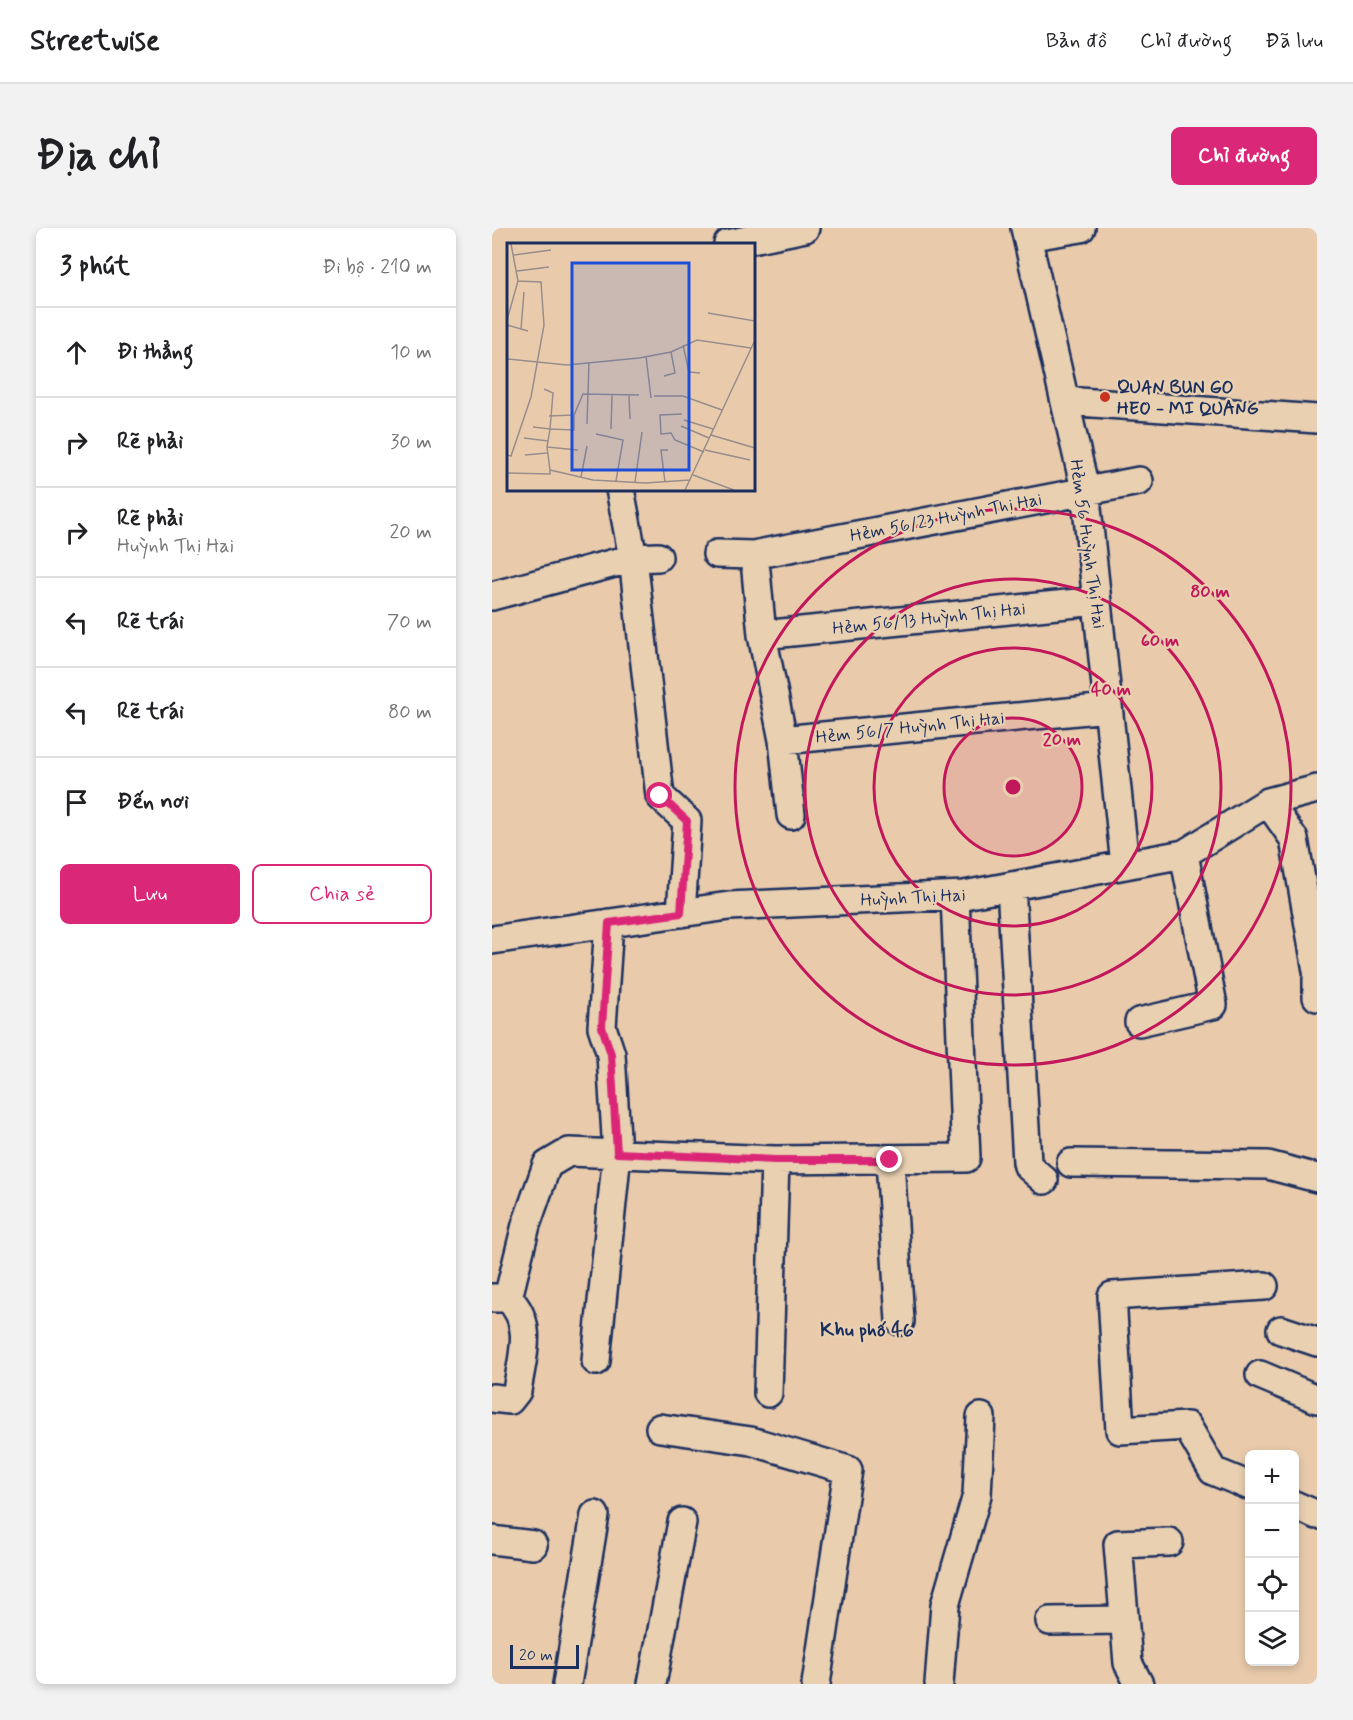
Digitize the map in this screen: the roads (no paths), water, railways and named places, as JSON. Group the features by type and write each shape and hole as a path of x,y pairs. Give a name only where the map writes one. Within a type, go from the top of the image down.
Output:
{"street":[{"path":"733,243 805,228"},
{"path":"1026,233 1081,228"},
{"name":"Hẻm 56 Huỳnh Thị Hai","path":"1026,233 1085,489 1125,865"},
{"path":"1065,401 1317,419"},
{"name":"Hẻm 56/23 Huỳnh Thị Hai","path":"717,554 755,563 1085,489 1139,481"},
{"path":"620,490 645,557 660,796 687,821 681,913"},
{"path":"492,596 645,557"},
{"path":"755,563 762,635 783,740 791,815"},
{"name":"Hẻm 56/13 Huỳnh Thị Hai","path":"762,635 1097,601"},
{"name":"Hẻm 56/7 Huỳnh Thị Hai","path":"783,740 1108,708"},
{"name":"Huỳnh Thị Hai","path":"492,940 729,906 955,896 1011,886 1184,854 1268,802 1317,789"},
{"path":"1268,802 1294,839 1317,971"},
{"path":"1139,1022 1213,1005 1184,854"},
{"path":"1011,886 1027,1162 1028,1166 1044,1180"},
{"path":"492,1398 510,1400 517,1391 525,1323 519,1308 500,1298 547,1165 569,1152 775,1160 966,1158 955,896"},
{"path":"596,1361 617,1153 611,1054 602,1027 609,923"},
{"path":"1317,978 1317,998"},
{"path":"768,1393 775,1160"},
{"path":"890,1160 900,1321"},
{"path":"1071,1163 1268,1165 1317,1178"},
{"path":"1245,1484 1213,1471 1187,1426 1120,1430 1112,1296 1263,1286"},
{"path":"1281,1330 1317,1342"},
{"path":"1260,1375 1317,1399"},
{"path":"939,1684 945,1605 977,1495 981,1417"},
{"path":"660,1428 751,1441 848,1470 816,1684"},
{"path":"1299,1507 1317,1515"},
{"path":"567,1684 595,1515"},
{"path":"652,1684 682,1522"},
{"path":"492,1540 533,1545"},
{"path":"1139,1684 1128,1663 1118,1544 1169,1542"},
{"path":"1050,1622 1124,1620"}],"place":[{"name":"QUAN BUN GO HEO - MI QUANG","path":"1105,397"}],"district":[{"name":"Khu phố 46","path":"867,1329"}]}
